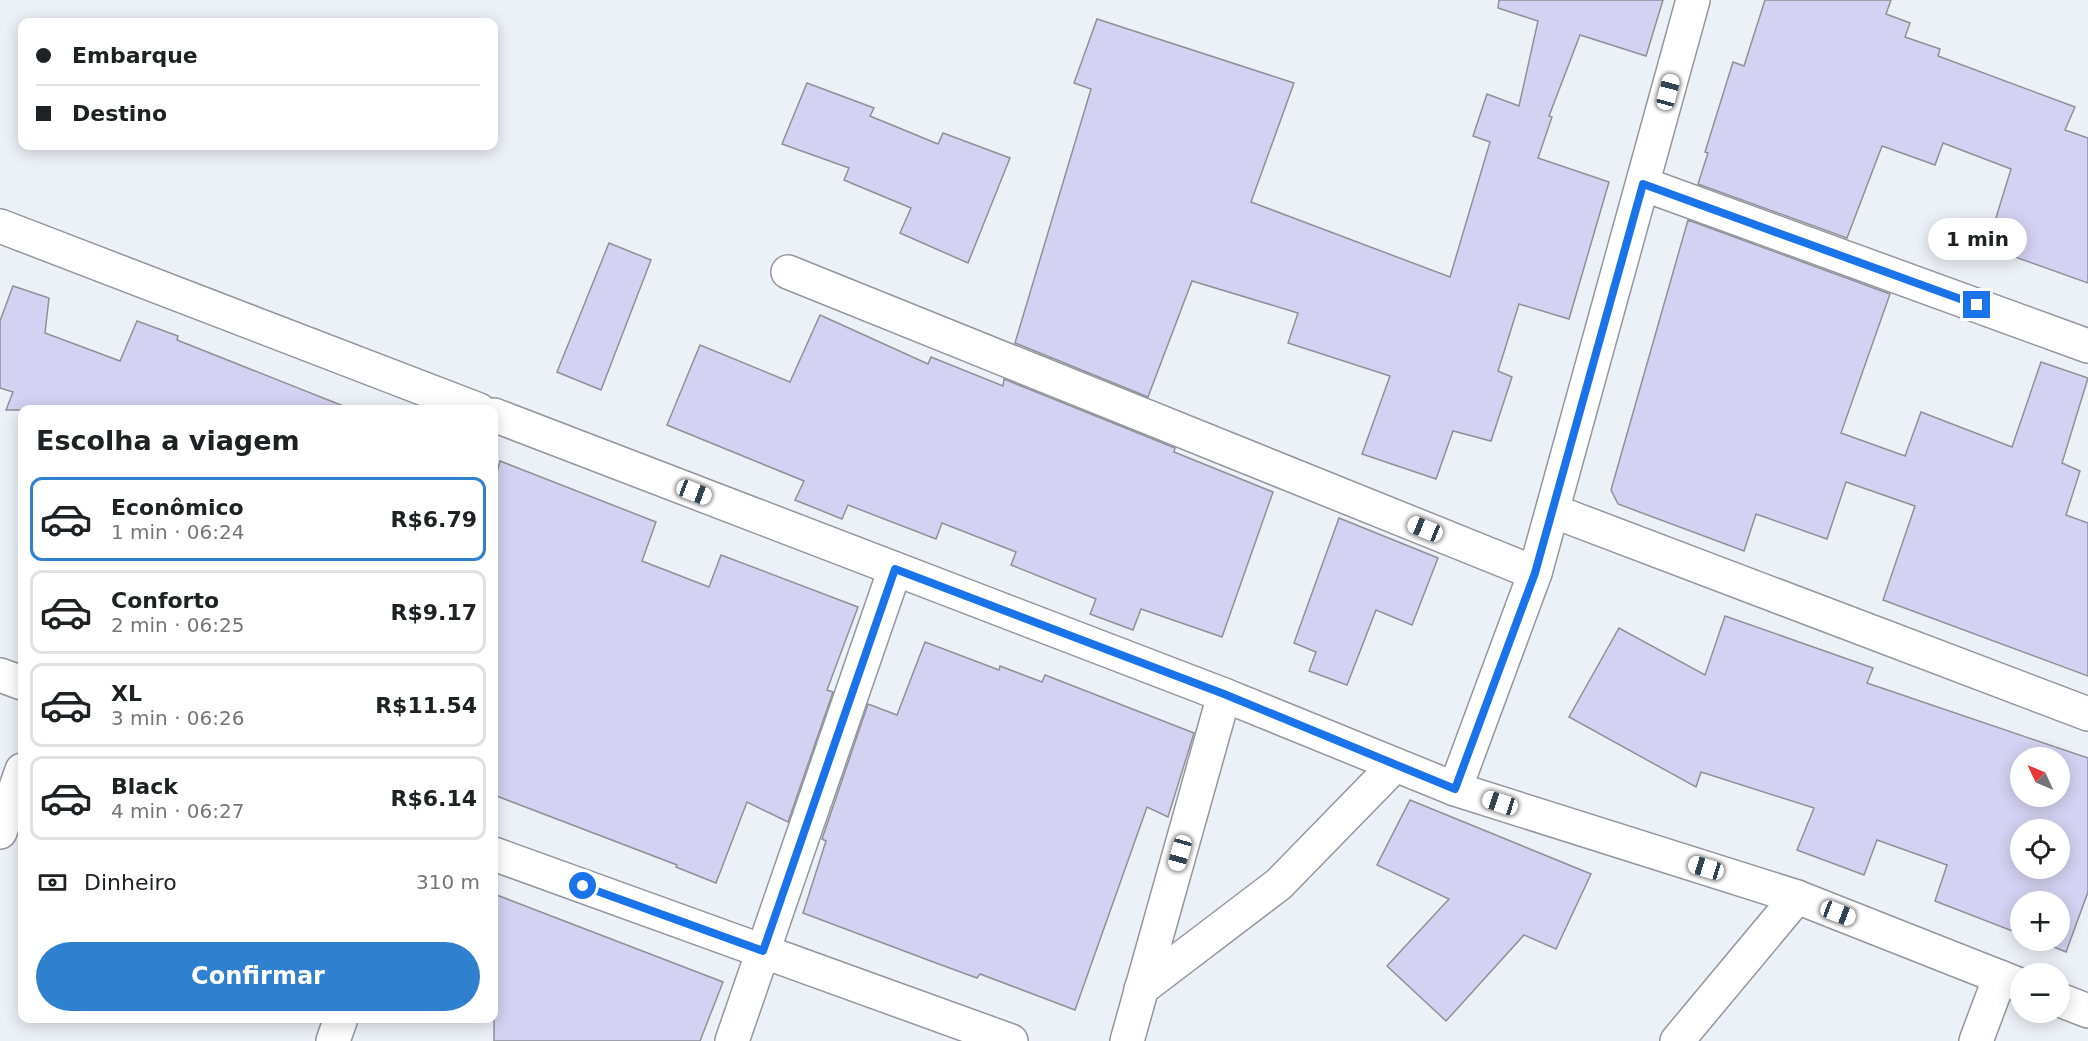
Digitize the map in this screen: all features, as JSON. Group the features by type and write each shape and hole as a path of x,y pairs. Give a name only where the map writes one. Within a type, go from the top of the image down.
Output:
{"street":[{"path":"1455,789 1535,573 1693,0"},
{"path":"1643,184 2088,346"},
{"path":"0,226 465,405"},
{"path":"788,272 1535,573"},
{"path":"498,417 1224,694 1455,789 1797,897 2010,981 1976,1041"},
{"path":"1553,511 2088,714"},
{"path":"732,1041 895,569"},
{"path":"0,675 18,682"},
{"path":"1127,1041 1224,694"},
{"path":"1141,989 1279,884 1395,765"},
{"path":"0,832 18,781"},
{"path":"498,855 1011,1041"},
{"path":"1677,1041 1797,897"},
{"path":"2070,1004 2088,1011"},
{"path":"333,1041 339,1023"}],"building":[{"path":"1499,0 1663,0 1646,56 1580,35 1549,116 1552,117 1538,158 1609,182 1569,319 1519,304 1498,371 1512,377 1491,441 1453,431 1436,479 1362,454 1390,376 1288,343 1298,313 1192,281 1148,397 1015,343 1091,89 1074,83 1097,19 1294,83 1251,202 1450,277 1490,142 1473,136 1487,94 1519,106 1538,21 1498,8"},
{"path":"1765,0 1891,0 1886,14 1910,23 1905,37 1940,49 1938,56 2075,107 2065,130 2088,138 2088,283 1987,247 2011,169 1943,143 1935,165 1882,146 1847,238 1698,184 1708,153 1705,152 1733,62 1744,66"},
{"path":"807,83 874,108 870,116 938,144 943,133 1010,158 968,263 900,233 911,208 844,180 849,168 782,144"},
{"path":"1688,220 1890,294 1841,433 1905,456 1921,412 2012,447 2041,362 2088,378 2062,463 2080,471 2066,515 2088,523 2088,676 1883,600 1915,506 1846,482 1827,539 1756,514 1744,551 1618,504 1611,490"},
{"path":"609,243 651,260 601,390 557,372"},
{"path":"13,286 49,298 45,333 120,361 137,321 178,336 177,340 341,405 18,405 18,410 6,410 13,392 0,388 0,321"},
{"path":"820,315 928,364 931,357 1003,386 1004,379 1175,448 1174,452 1273,492 1222,637 1141,609 1133,630 1090,614 1096,599 1011,565 1016,552 942,523 936,539 848,505 842,519 795,500 804,481 667,425 700,345 790,382"},
{"path":"500,461 656,522 642,561 709,587 721,555 858,607 827,690 833,692 788,822 747,802 716,883 676,867 677,865 498,797 498,469"},
{"path":"1339,518 1438,558 1412,625 1376,610 1347,685 1309,671 1316,652 1294,643"},
{"path":"1725,616 1873,668 1867,683 2056,747 2010,747 2010,807 2070,807 2070,752 2088,758 2088,892 2070,941 2070,891 2010,891 2010,930 1935,901 1947,865 1877,840 1864,875 1797,850 1814,808 1701,772 1696,787 1569,717 1619,628 1705,675"},
{"path":"925,642 999,670 1000,666 1042,682 1045,675 1194,733 1168,817 1147,807 1075,1010 980,974 977,978 803,913 826,841 822,839 868,704 897,715"},
{"path":"1410,800 1591,874 1556,949 1524,935 1446,1021 1387,966 1449,899 1377,865"},
{"path":"498,896 723,982 700,1041 494,1041 494,1023 498,1023"}],"route":[{"path":"583,886 763,951 895,569 1224,694 1455,789 1535,573 1643,184 1977,305"}]}
